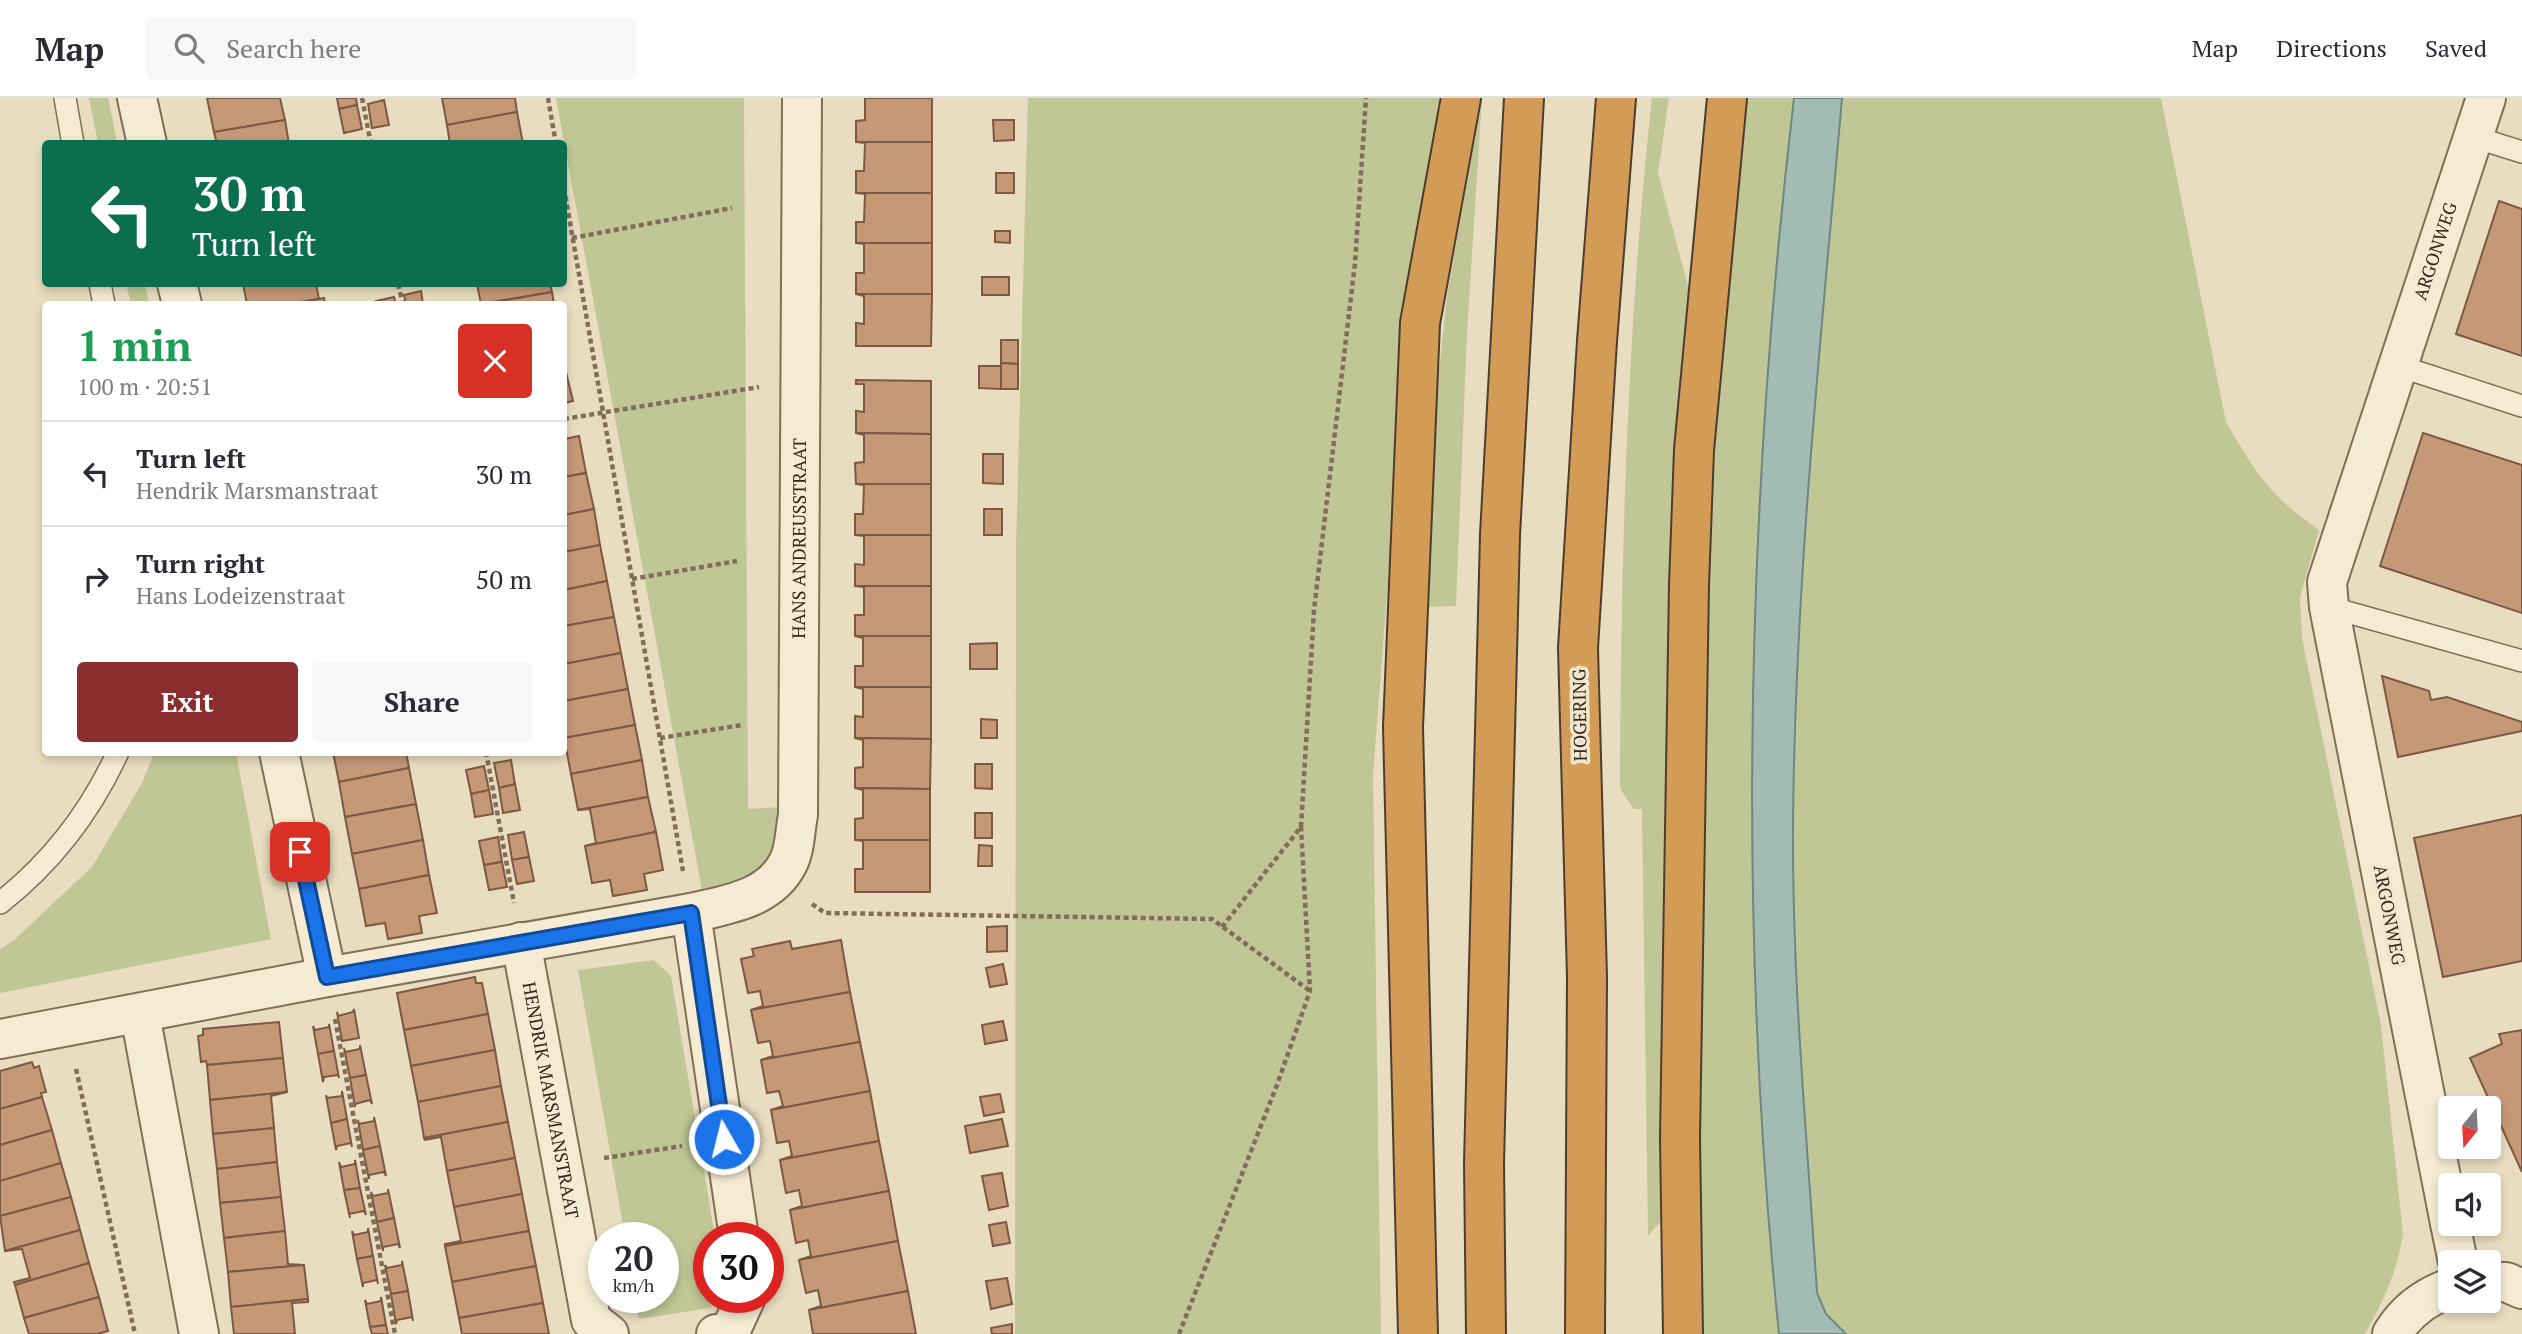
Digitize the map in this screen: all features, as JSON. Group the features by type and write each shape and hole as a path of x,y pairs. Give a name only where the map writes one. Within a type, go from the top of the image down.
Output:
{"highway":[{"path":"1418,1334 1403,727 1420,323 1461,98"},
{"path":"1486,1334 1484,1163 1500,535 1524,98"},
{"name":"HOGERING","path":"1585,1334 1587,977 1578,648 1598,328 1616,98"},
{"path":"1683,1334 1680,1138 1689,585 1694,450 1727,98"}],"street":[{"path":"137,98 146,140"},
{"name":"HANS ANDREUSSTRAAT","path":"776,880 790,861 798,815 802,98"},
{"name":"ARGONWEG","path":"2440,1173 2329,607 2327,582 2486,98"},
{"path":"280,756 327,977"},
{"path":"0,1039 327,977 691,913 741,901 776,880"},
{"path":"691,913 737,1222"},
{"name":"HENDRIK MARSMANSTRAAT","path":"521,942 590,1320 609,1334"},
{"path":"140,1014 199,1334"},
{"path":"2501,1282 2522,1289"},
{"path":"2392,1334 2401,1319 2428,1296 2438,1292"},
{"path":"716,1334 730,1332 739,1313"}],"lane":[{"path":"65,98 72,140"},
{"path":"2473,137 2522,152"},
{"path":"2399,366 2522,406"},
{"path":"2329,607 2522,661"},
{"path":"0,903 37,870 67,837 104,782 116,756"}],"path":[{"path":"362,98 370,140"},
{"path":"548,98 555,140"},
{"path":"1179,1334 1278,1085 1310,991 1301,827 1314,610 1355,263 1366,98"},
{"path":"567,207 691,913"},
{"path":"572,238 732,208"},
{"path":"567,418 801,380"},
{"path":"632,579 737,561"},
{"path":"660,738 741,725"},
{"path":"487,756 521,942"},
{"path":"1222,927 1301,827"},
{"path":"776,880 825,913 1212,919 1310,991"},
{"path":"327,977 395,1334"},
{"path":"66,1027 135,1334"},
{"path":"562,1165 724,1139"}],"green space":[{"path":"89,98 108,98 116,140 97,140"},
{"path":"556,98 744,98 748,809 781,807 770,855 752,877 702,890 567,158 567,140 564,140"},
{"path":"1028,98 1446,98 1395,491 1373,775 1381,1334 1015,1334 1016,547"},
{"path":"1482,98 1467,333 1456,606 1427,607 1437,390 1447,296"},
{"path":"1652,98 1669,98 1658,173 1692,301 1666,1215 1648,1236 1642,809 1634,809 1621,790 1620,781 1627,439 1643,183"},
{"path":"1744,98 1794,98 1765,406 1753,716 1757,1025 1779,1334 1703,1334 1699,1131 1708,552 1719,352"},
{"path":"1842,98 2161,98 2226,422 2246,455 2276,495 2319,530 2300,597 2302,638 2381,1025 2403,1234 2389,1286 2365,1334 1846,1334 1826,1314 1817,1293 1795,942 1793,824 1798,642 1810,461"},
{"path":"127,287 146,287 148,301 130,301"},
{"path":"153,756 237,756 271,939 0,993 0,949 14,940 92,867 142,783"},
{"path":"654,960 671,976 712,1222 693,1222 693,1311 679,1313 679,1222 622,1222 578,970"},
{"path":"638,1313 678,1313 639,1319"}],"water":[{"path":"1794,98 1842,98 1804,551 1795,733 1793,883 1817,1293 1826,1314 1846,1334 1779,1334 1757,1025 1753,716 1757,561 1778,252"}],"building":[{"path":"207,98 280,98 285,120 214,132"},
{"path":"337,98 356,98 357,105 339,109"},
{"path":"442,98 515,98 517,112 447,125"},
{"path":"865,98 932,98 932,142 856,142 856,121 865,120"},
{"path":"384,100 389,125 372,128 368,104"},
{"path":"357,105 362,129 344,133 339,109"},
{"path":"517,112 522,140 449,140 447,125"},
{"path":"285,120 288,140 216,140 214,132"},
{"path":"993,120 1014,120 1014,140 994,141"},
{"path":"856,142 932,142 932,193 856,193 856,171 864,171 865,143"},
{"path":"996,173 1014,173 1014,193 996,193"},
{"path":"856,193 932,193 932,243 856,243 856,222 864,222 865,194"},
{"path":"2499,201 2522,209 2522,356 2456,334"},
{"path":"995,231 1010,231 1010,243 995,242"},
{"path":"856,243 932,243 932,294 856,294 856,273 864,273 864,244"},
{"path":"982,277 1009,277 1009,295 982,295"},
{"path":"244,287 317,287 319,299 307,301 246,301"},
{"path":"478,287 551,287 552,292 499,301 480,301"},
{"path":"421,291 423,301 405,301 404,295"},
{"path":"552,292 554,301 500,301"},
{"path":"856,294 932,294 931,346 856,346 856,323 864,324 864,296"},
{"path":"394,297 395,301 376,301"},
{"path":"1001,340 1018,340 1018,364 1001,363"},
{"path":"1001,363 1018,364 1018,389 1001,389"},
{"path":"979,366 1001,366 1001,389 979,388"},
{"path":"567,376 573,401 567,402"},
{"path":"856,380 931,381 931,434 856,433 856,411 864,412 864,384 856,384"},
{"path":"856,433 931,434 931,484 856,484 855,463 864,462 864,435"},
{"path":"2423,433 2522,465 2522,613 2380,566"},
{"path":"579,436 586,473 567,476 567,438"},
{"path":"983,454 1003,454 1003,484 983,483"},
{"path":"586,473 594,509 567,514 567,476"},
{"path":"856,484 931,484 931,535 855,535 855,514 863,514 864,485"},
{"path":"594,509 600,545 567,551 567,514"},
{"path":"984,509 1002,509 1002,535 984,535"},
{"path":"855,535 931,535 931,586 855,586 855,564 864,565 864,536"},
{"path":"600,545 607,581 567,589 567,551"},
{"path":"607,581 614,617 567,625 567,589"},
{"path":"855,586 931,586 931,636 855,636 855,615 864,615 864,587"},
{"path":"614,617 621,653 567,663 567,625"},
{"path":"855,636 931,636 931,687 855,687 855,666 863,666 863,638"},
{"path":"997,643 997,669 970,669 970,644"},
{"path":"621,653 628,689 567,700 567,663"},
{"path":"2382,676 2429,691 2431,700 2447,697 2522,722 2522,731 2398,757"},
{"path":"855,687 931,687 931,739 855,738 855,716 863,717 863,689"},
{"path":"628,689 635,725 567,737 567,700"},
{"path":"981,719 997,720 997,738 981,738"},
{"path":"635,725 642,760 571,774 567,737"},
{"path":"855,738 931,739 930,789 855,788 855,768 863,767 863,740"},
{"path":"334,756 407,756 409,768 339,782"},
{"path":"511,760 515,784 499,788 494,763"},
{"path":"642,760 648,797 578,810 571,774"},
{"path":"975,764 992,764 992,789 975,788"},
{"path":"484,766 489,790 471,794 466,770"},
{"path":"409,768 416,804 345,817 339,782"},
{"path":"515,784 520,810 503,813 499,788"},
{"path":"855,788 930,789 930,840 855,840 855,819 863,818 863,790"},
{"path":"489,790 493,814 475,817 471,794"},
{"path":"648,797 656,832 585,846 596,843 590,809 578,810"},
{"path":"416,804 423,840 352,854 345,817"},
{"path":"975,813 992,813 992,838 975,838"},
{"path":"2522,815 2522,961 2443,977 2414,838"},
{"path":"524,832 529,857 512,860 508,835"},
{"path":"656,832 663,870 644,874 647,890 613,896 610,880 592,883 585,846"},
{"path":"498,837 502,862 484,865 479,841"},
{"path":"423,840 429,875 359,889 352,854"},
{"path":"855,840 930,840 930,892 855,892 855,869 863,869 863,841"},
{"path":"979,845 992,846 992,866 978,866"},
{"path":"529,857 534,881 517,884 512,860"},
{"path":"502,862 507,887 489,890 484,865"},
{"path":"429,875 437,913 419,916 422,933 388,939 385,923 366,926 359,889"},
{"path":"1007,926 1007,951 987,952 987,927"},
{"path":"841,940 850,992 751,1010 763,1006 760,991 748,993 741,959 754,956 752,949 790,941 792,949"},
{"path":"1003,964 1007,984 990,987 986,968"},
{"path":"475,977 476,983 482,983 488,1014 404,1030 397,993"},
{"path":"850,992 860,1042 761,1060 773,1056 770,1041 758,1043 751,1010"},
{"path":"354,1009 359,1038 342,1041 337,1012 338,1016 353,1012"},
{"path":"488,1014 495,1050 411,1066 404,1030"},
{"path":"1003,1021 1007,1040 985,1044 982,1025"},
{"path":"279,1022 283,1058 207,1065 206,1061 201,1062 198,1036 203,1035 203,1029"},
{"path":"329,1024 334,1051 318,1054 313,1026 315,1030 329,1027"},
{"path":"2522,1030 2522,1172 2501,1126 2501,1096 2487,1096 2470,1058 2502,1044 2499,1034"},
{"path":"860,1042 870,1091 771,1110 783,1106 779,1091 767,1093 761,1060"},
{"path":"360,1045 366,1075 350,1078 344,1048 345,1052 360,1049"},
{"path":"495,1050 501,1086 418,1102 411,1066"},
{"path":"334,1051 339,1078 338,1075 324,1077 323,1082 318,1054"},
{"path":"283,1058 287,1092 210,1100 207,1065"},
{"path":"32,1062 34,1068 39,1066 46,1092 41,1093 42,1097 0,1109 0,1071"},
{"path":"366,1075 372,1104 370,1100 355,1104 355,1107 350,1078"},
{"path":"501,1086 508,1122 424,1138 418,1102"},
{"path":"342,1091 347,1119 331,1123 326,1095 327,1098 342,1096"},
{"path":"870,1091 879,1141 780,1160 792,1156 789,1141 777,1143 771,1110"},
{"path":"287,1092 271,1096 274,1128 213,1134 210,1100"},
{"path":"1000,1094 1004,1112 984,1116 980,1097"},
{"path":"42,1097 52,1130 0,1145 0,1109"},
{"path":"374,1117 380,1146 363,1150 358,1120 359,1124 374,1121"},
{"path":"347,1119 352,1147 351,1143 337,1146 336,1150 331,1123"},
{"path":"1002,1119 1008,1146 970,1153 965,1126"},
{"path":"508,1122 515,1158 447,1171 441,1137 424,1138"},
{"path":"274,1128 277,1162 217,1169 213,1134"},
{"path":"52,1130 61,1163 0,1181 0,1145"},
{"path":"879,1141 889,1191 790,1210 802,1206 799,1190 786,1193 780,1160"},
{"path":"380,1146 386,1176 384,1172 369,1175 369,1179 363,1150"},
{"path":"515,1158 522,1194 454,1207 447,1171"},
{"path":"355,1160 360,1188 344,1190 339,1162 341,1167 355,1164"},
{"path":"277,1162 281,1197 220,1203 217,1169"},
{"path":"61,1163 71,1197 0,1216 0,1181"},
{"path":"1002,1173 1008,1206 989,1210 982,1176"},
{"path":"360,1188 366,1215 364,1211 349,1214 344,1190"},
{"path":"388,1189 394,1218 377,1222 371,1192 373,1196 388,1193"},
{"path":"889,1191 898,1241 799,1260 811,1256 808,1240 796,1243 790,1210"},
{"path":"522,1194 529,1231 445,1246 461,1241 454,1207"},
{"path":"71,1197 80,1230 5,1251 0,1216"},
{"path":"281,1197 285,1231 224,1238 220,1203"},
{"path":"394,1218 400,1248 398,1244 383,1247 383,1251 377,1222"},
{"path":"1006,1222 1010,1243 993,1246 989,1225"},
{"path":"368,1228 373,1256 357,1259 352,1231 354,1235 368,1232"},
{"path":"80,1230 89,1263 15,1285 14,1282 30,1278 22,1249 5,1251"},
{"path":"285,1231 288,1264 304,1265 228,1272 224,1238"},
{"path":"529,1231 536,1266 452,1282 445,1246"},
{"path":"898,1241 908,1291 809,1310 821,1306 818,1290 806,1293 799,1260"},
{"path":"373,1256 378,1284 377,1280 363,1283 363,1287 357,1259"},
{"path":"402,1261 408,1291 391,1294 385,1265 387,1268 402,1265"},
{"path":"89,1263 99,1297 24,1318 15,1285"},
{"path":"304,1265 308,1299 231,1307 228,1272"},
{"path":"536,1266 543,1303 459,1318 452,1282"},
{"path":"1007,1278 1012,1304 991,1309 986,1281"},
{"path":"408,1291 413,1321 412,1317 397,1320 396,1324 391,1294"},
{"path":"908,1291 916,1334 813,1334 809,1310"},
{"path":"99,1297 108,1331 97,1334 29,1334 24,1318"},
{"path":"381,1297 386,1325 370,1327 365,1300 367,1304 381,1301"},
{"path":"308,1299 308,1302 292,1303 295,1334 234,1334 231,1307"},
{"path":"543,1303 549,1334 462,1334 459,1318"},
{"path":"1012,1324 1012,1334 992,1334 991,1328"},
{"path":"386,1325 388,1334 372,1334 370,1327"}],"route":[{"path":"300,852 327,977 691,913 724,1139"}]}
